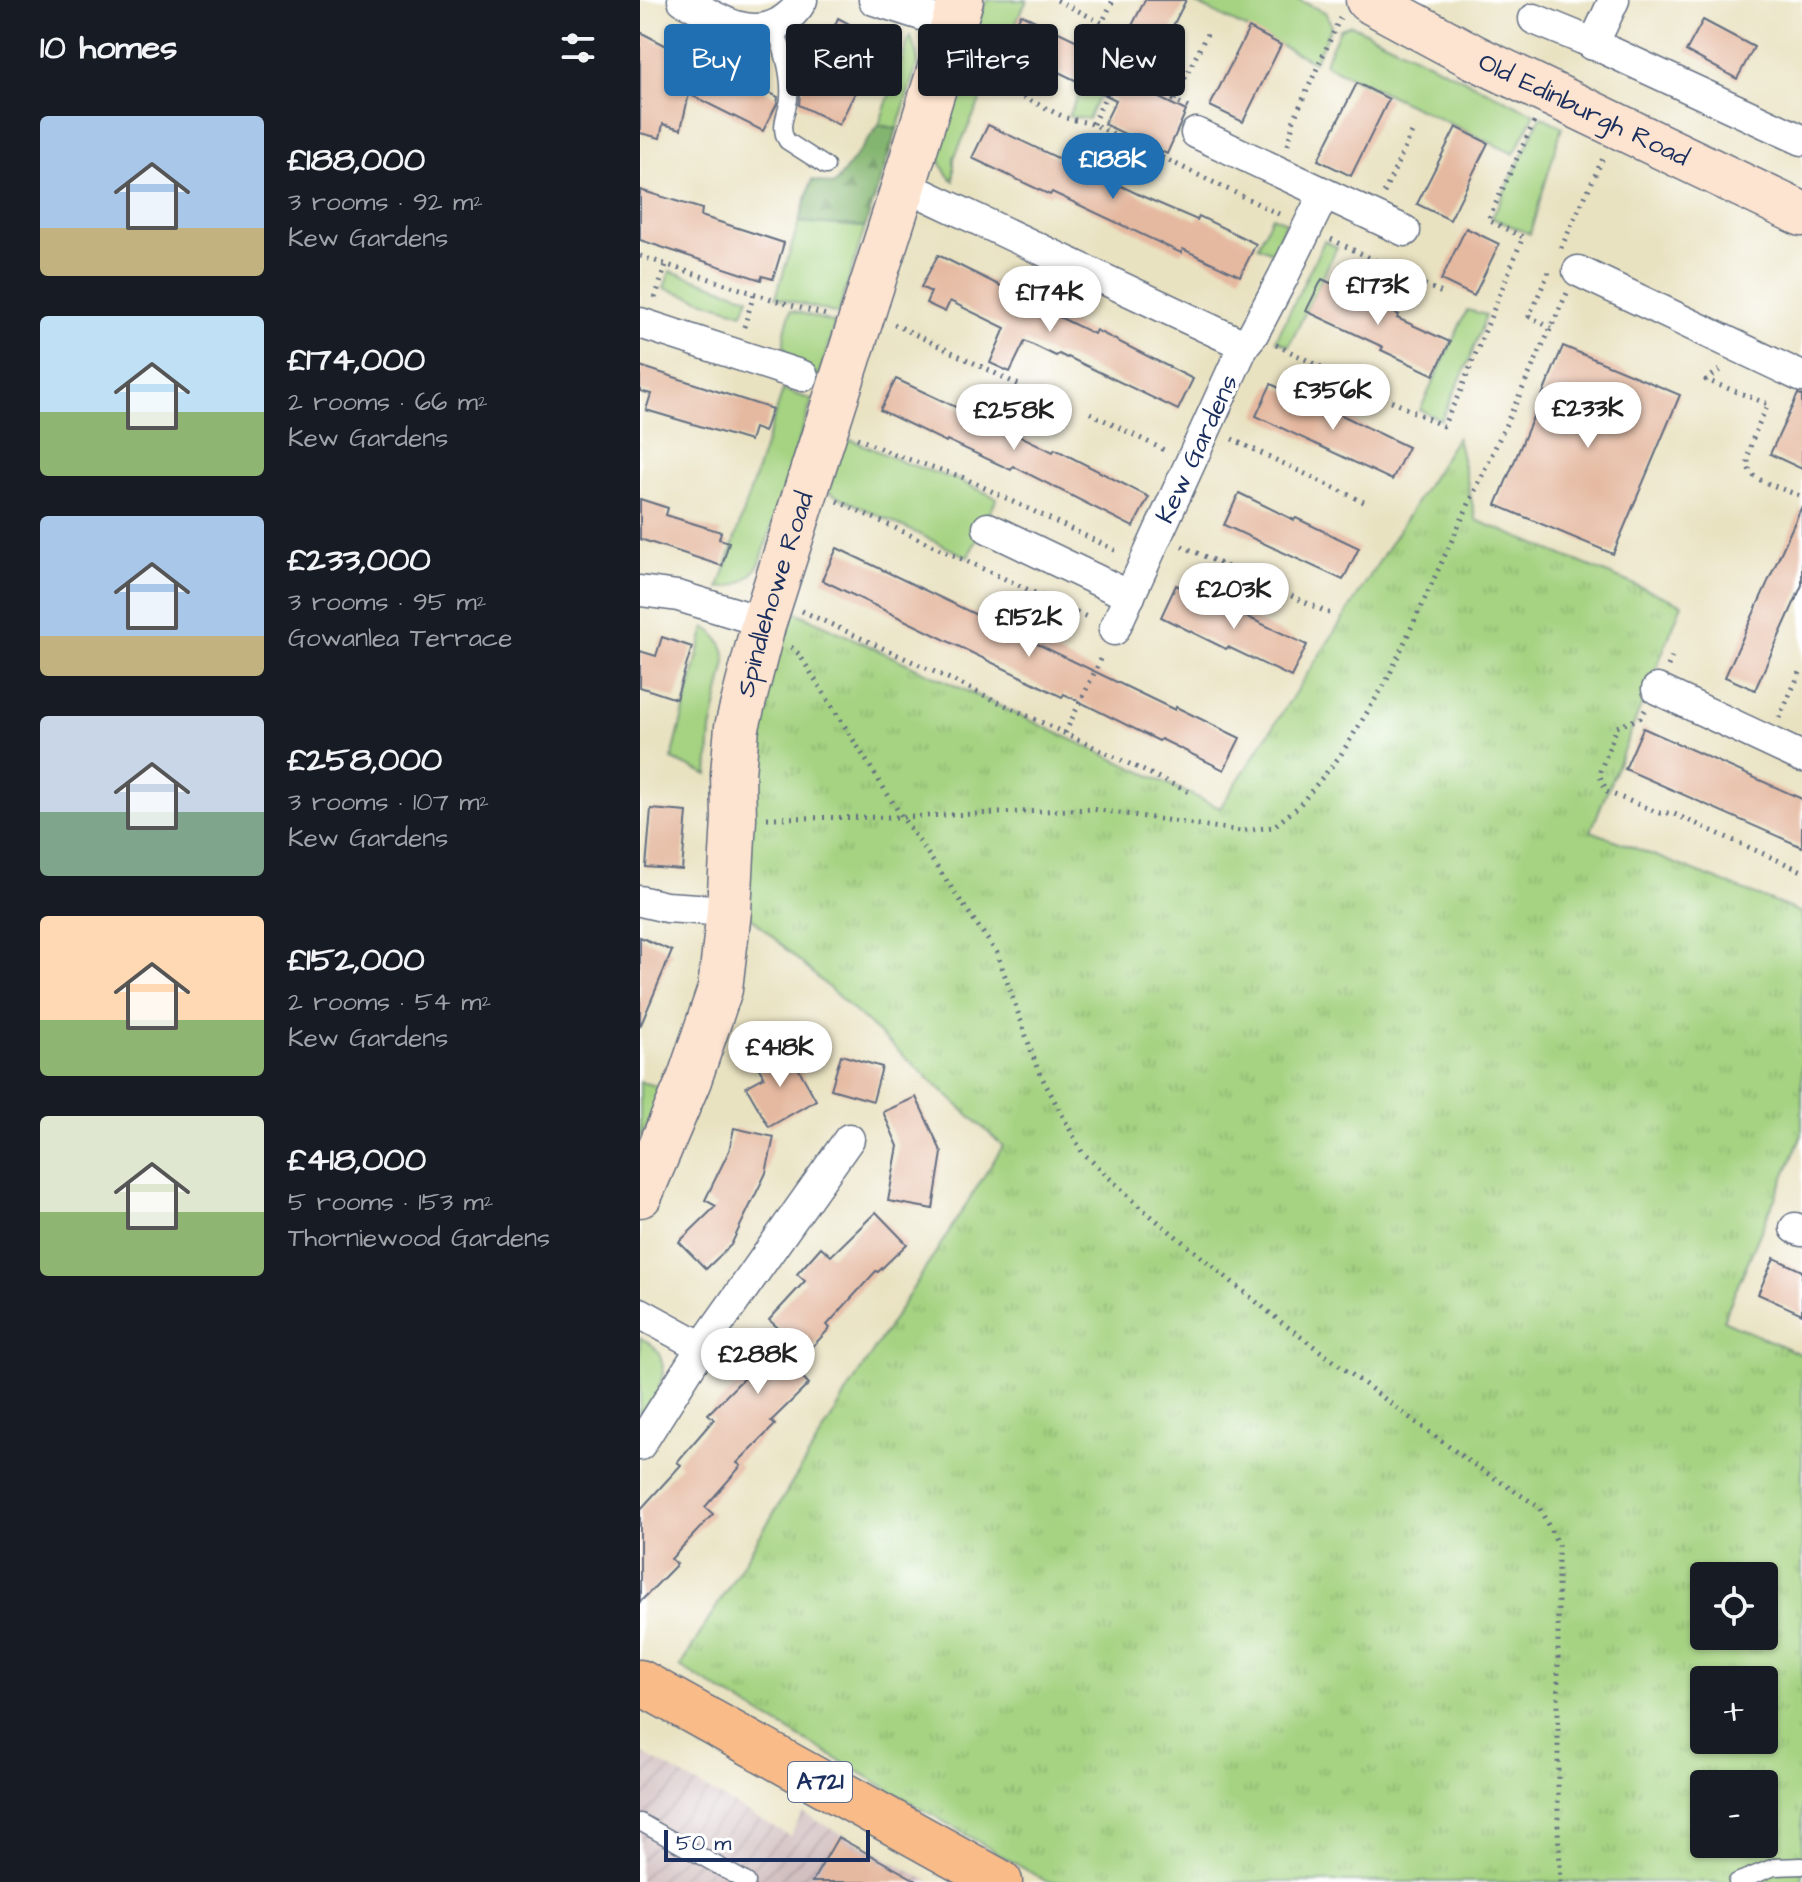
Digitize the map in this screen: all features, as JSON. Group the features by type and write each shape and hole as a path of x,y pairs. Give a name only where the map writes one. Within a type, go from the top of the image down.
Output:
{"main road":[{"name":"A721","path":"640,1682 1000,1882"}],"street":[{"path":"683,0 746,30 766,29 775,25 793,13 802,0"},
{"path":"874,0 943,24"},
{"path":"1593,45 1614,0"},
{"name":"Old Edinburgh Road","path":"1355,7 1474,57 1802,214"},
{"path":"1534,19 1802,140"},
{"name":"Spindlehowe Road","path":"640,1192 689,1080 720,989 729,911 737,727 768,610 931,96"},
{"path":"1196,133 1405,231"},
{"name":"Kew Gardens","path":"904,185 1249,340"},
{"name":"Kew Gardens","path":"1106,627 1130,596 1207,427 1324,194"},
{"path":"1564,260 1802,377"},
{"path":"647,313 803,376"},
{"path":"988,528 1130,596"},
{"path":"640,591 768,610"},
{"path":"1657,689 1802,757"},
{"path":"640,901 666,907 729,911"},
{"path":"640,1445 702,1347 849,1139"},
{"path":"640,1313 702,1347"}],"lane":[{"path":"775,25 789,77 782,129 784,136 826,166"},
{"path":"640,1822 747,1882"},
{"path":"1737,1882 1774,1867 1802,1866"}],"path":[{"path":"1057,0 1102,23 1113,0"},
{"path":"1276,171 1288,147 1294,119 1355,7"},
{"path":"1174,100 1209,30"},
{"path":"1093,124 1117,71 1205,116 1179,166"},
{"path":"1249,340 1443,426 1461,390 1523,237 1488,220 1534,122 1545,91"},
{"path":"1038,96 1066,118 1093,124 1446,295"},
{"path":"1551,328 1529,316 1564,260 1618,126"},
{"path":"1381,200 1414,128"},
{"path":"640,256 754,294 861,316 1019,385"},
{"path":"734,818 902,817 1092,809 1240,831 1273,827 1298,807 1340,756 1386,682 1551,328 1564,260"},
{"path":"647,313 666,265"},
{"path":"743,331 754,294"},
{"path":"1748,351 1706,380 1768,404 1747,455 1748,470 1756,477 1802,497"},
{"path":"1090,413 1191,464"},
{"path":"826,425 893,454 962,477 1144,564"},
{"path":"1207,427 1368,504"},
{"path":"807,488 1106,627 1091,640 1102,657 1065,733"},
{"path":"1158,535 1331,614"},
{"path":"768,610 902,817 997,953 1038,1070 1082,1152 1140,1207 1281,1322 1467,1460 1539,1507 1558,1545 1558,1830 1561,1882"},
{"path":"768,610 1065,733 1191,793"},
{"path":"1674,652 1640,718 1617,727 1599,774 1607,792 1659,813 1672,813 1802,871"},
{"path":"1768,741 1802,668"}],"shaded area":[{"path":"640,1752 790,1836 803,1813 930,1882 640,1882"}],"green space":[{"path":"986,0 1027,0 1015,24 979,24"},
{"path":"1189,0 1299,0 1325,12 1332,26 1314,62"},
{"path":"1351,25 1535,114 1514,154 1324,64 1340,29"},
{"path":"910,36 918,61 897,129 879,125 889,96 902,96 902,59"},
{"path":"955,96 982,96 954,158 954,181 942,166 939,153"},
{"path":"1078,96 1099,96 1088,119 1068,116"},
{"path":"1541,116 1562,127 1530,234 1492,218"},
{"path":"879,125 897,129 865,227 799,222 812,180 834,185"},
{"path":"1272,216 1286,222 1272,252 1258,246"},
{"path":"799,222 865,227 838,314 776,297"},
{"path":"1324,241 1337,247 1289,346 1276,340"},
{"path":"670,271 749,297 743,313 664,288"},
{"path":"791,310 835,323 815,390 806,387 784,344"},
{"path":"1467,310 1486,315 1469,361 1441,420 1420,410"},
{"path":"783,390 812,400 760,563 743,582 719,588"},
{"path":"1457,437 1476,520 1682,604 1591,831 1802,913 1802,1135 1723,1320 1802,1355 1802,1882 1047,1882 680,1667 853,1383 1003,1146 742,909 753,747 789,609 1220,808"},
{"path":"852,440 997,498 968,557 828,492 844,443"},
{"path":"705,627 720,642 726,662 711,730 708,775 672,759"},
{"path":"640,1082 665,1088 640,1138"},
{"path":"640,1338 653,1346 661,1358 663,1372 659,1387 664,1392 640,1428"}],"building":[{"path":"1145,0 1186,0 1174,24 1133,24"},
{"path":"1021,14 1042,24 1016,24"},
{"path":"838,18 849,24 836,24"},
{"path":"1703,20 1754,47 1737,79 1686,51"},
{"path":"1249,28 1281,45 1243,122 1210,106"},
{"path":"640,32 664,45 664,96 689,96 681,129 663,124 660,138 640,133"},
{"path":"1058,32 1074,39 1074,80 1058,72"},
{"path":"1357,83 1389,99 1351,176 1318,160"},
{"path":"770,93 778,97 777,104 763,131 693,96 770,96"},
{"path":"800,96 854,96 839,125 799,105"},
{"path":"1108,96 1155,96 1186,111 1167,154 1104,124 1116,100"},
{"path":"988,125 1144,197 1197,220 1199,216 1256,244 1240,276 1183,249 1181,253 972,158"},
{"path":"1456,127 1488,143 1450,220 1417,204"},
{"path":"640,190 702,209 701,216 784,243 773,279 762,276 761,280 640,240"},
{"path":"1466,228 1499,244 1474,296 1441,280"},
{"path":"938,255 1094,334 1096,330 1193,379 1178,410 1068,357 1056,356 1025,341 1010,372 990,363 1005,328 950,301 945,312 926,303 931,292 921,287"},
{"path":"1322,279 1450,342 1434,375 1306,311"},
{"path":"1563,346 1680,395 1613,554 1496,505"},
{"path":"640,366 772,409 764,432 754,428 750,441 646,410 651,394 640,391"},
{"path":"896,379 1053,452 1055,449 1149,497 1133,527 1013,466 1011,470 880,410"},
{"path":"1271,384 1408,447 1392,480 1256,416"},
{"path":"1798,394 1802,395 1802,469 1770,454"},
{"path":"1239,493 1359,548 1343,580 1224,525"},
{"path":"640,499 668,508 666,515 721,532 719,539 729,542 722,566 640,539"},
{"path":"1802,506 1802,585 1755,690 1725,677"},
{"path":"837,548 1240,738 1224,770 1064,694 1062,697 822,580"},
{"path":"1176,585 1242,618 1243,615 1307,645 1291,677 1161,617"},
{"path":"662,637 692,647 676,699 640,687 640,651 656,656"},
{"path":"1643,728 1802,799 1802,847 1625,769"},
{"path":"651,809 687,812 682,870 646,867"},
{"path":"640,937 672,951 640,1027"},
{"path":"787,1048 816,1100 769,1127 746,1087 764,1077 757,1065"},
{"path":"841,1055 882,1067 873,1101 831,1089"},
{"path":"916,1097 942,1153 933,1209 888,1201 898,1146 883,1112"},
{"path":"734,1128 774,1137 766,1173 731,1245 706,1269 679,1242 716,1206 705,1200 729,1151"},
{"path":"876,1212 907,1244 876,1271 827,1325 830,1328 793,1367 809,1384 771,1421 775,1425 737,1463 741,1466 705,1507 713,1514 671,1559 677,1564 640,1602 640,1510 681,1465 677,1462 714,1419 708,1414 752,1370 748,1366 784,1333 769,1320 805,1281 797,1274 821,1247 831,1256"},
{"path":"1774,1258 1802,1271 1802,1314 1758,1294"},
{"path":"838,1837 919,1882 812,1882"}]}
